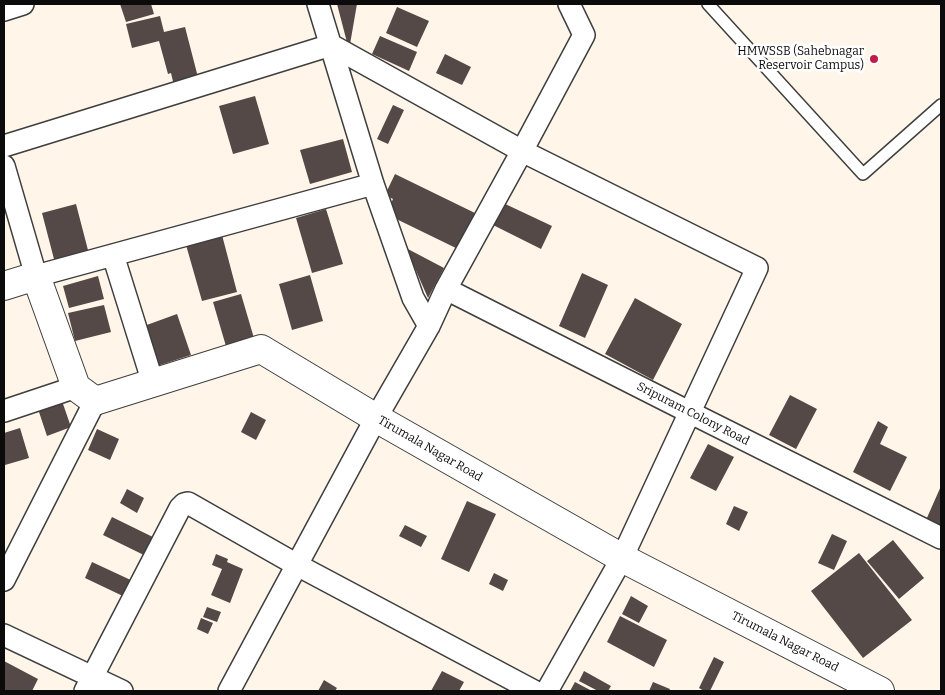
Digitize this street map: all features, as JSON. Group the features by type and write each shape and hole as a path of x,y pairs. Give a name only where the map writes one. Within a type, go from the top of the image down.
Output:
{"street":[{"path":"4,10 23,4"},
{"path":"318,4 373,184 413,298 428,326"},
{"path":"229,691 584,35 569,4"},
{"path":"4,146 331,45 522,151 757,268 622,558 546,691"},
{"path":"4,166 36,276 85,394 4,580"},
{"path":"4,286 373,184"},
{"path":"113,255 153,383"},
{"name":"Sripuram Colony Road","path":"446,289 941,538"},
{"name":"Tirumala Nagar Road","path":"85,394 153,383 261,349 376,418 622,558 880,691"},
{"path":"4,411 85,394"},
{"path":"89,684 180,508 184,504 189,504 297,565 534,691"},
{"path":"4,635 89,684 122,691"}],"lane":[{"path":"708,4 863,174 941,105"}],"building":[{"path":"120,4 151,4 154,14 126,22"},
{"path":"337,4 357,4 349,50"},
{"path":"397,7 429,21 417,47 386,33"},
{"path":"160,16 164,32 185,27 200,85 175,90 171,73 168,74 159,41 132,48 126,24"},
{"path":"380,36 417,52 409,71 372,54"},
{"path":"445,54 471,67 462,85 436,73"},
{"path":"255,96 269,144 233,154 219,106"},
{"path":"393,105 404,110 388,144 377,139"},
{"path":"343,139 352,172 310,184 300,150"},
{"path":"395,174 477,214 460,250 386,214 393,199 385,195"},
{"path":"501,202 552,226 541,249 491,224"},
{"path":"76,204 89,254 55,263 42,213"},
{"path":"326,209 343,264 312,273 296,218"},
{"path":"222,235 237,292 202,301 186,245"},
{"path":"406,248 444,268 428,298"},
{"path":"582,273 608,285 585,338 559,326"},
{"path":"310,275 323,321 292,330 279,284"},
{"path":"98,276 104,299 69,308 63,286"},
{"path":"241,294 256,345 228,353 213,302"},
{"path":"635,298 682,324 653,380 605,354"},
{"path":"104,305 111,332 75,341 68,313"},
{"path":"177,314 191,355 157,366 144,326"},
{"path":"790,395 817,409 796,449 769,435"},
{"path":"62,401 71,427 47,436 38,409"},
{"path":"251,412 266,420 256,440 241,432"},
{"path":"878,421 888,427 880,444 907,457 890,491 853,472"},
{"path":"20,428 29,458 5,465 4,433"},
{"path":"97,429 119,439 110,460 88,450"},
{"path":"708,444 734,457 716,491 690,478"},
{"path":"941,486 941,526 926,520"},
{"path":"127,489 144,498 137,513 120,503"},
{"path":"467,501 496,514 469,572 441,559"},
{"path":"734,506 748,512 739,531 726,524"},
{"path":"112,517 161,541 152,559 103,535"},
{"path":"405,525 427,536 421,547 399,536"},
{"path":"832,534 847,541 834,570 818,563"},
{"path":"893,540 924,578 899,599 867,561"},
{"path":"859,553 912,620 863,658 811,591"},
{"path":"216,554 228,559 227,562 243,569 230,603 211,595 222,569 212,565"},
{"path":"92,562 135,582 127,598 85,578"},
{"path":"494,573 508,580 503,591 489,584"},
{"path":"631,596 648,606 639,623 622,614"},
{"path":"207,607 221,612 217,622 203,617"},
{"path":"620,616 667,640 654,667 607,642"},
{"path":"201,618 213,623 208,634 197,629"},
{"path":"714,657 724,662 710,691 704,691 699,688"},
{"path":"4,661 38,679 32,691 4,691"},
{"path":"442,671 464,682 459,691 431,691"},
{"path":"584,671 611,686 608,691 598,691 579,681"},
{"path":"324,680 337,688 335,691 318,691"},
{"path":"575,682 592,691 570,691"},
{"path":"653,682 670,689 669,691 649,691"}],"place":[{"name":"HMWSSB (Sahebnagar Reservoir Campus)","path":"874,59"}]}
